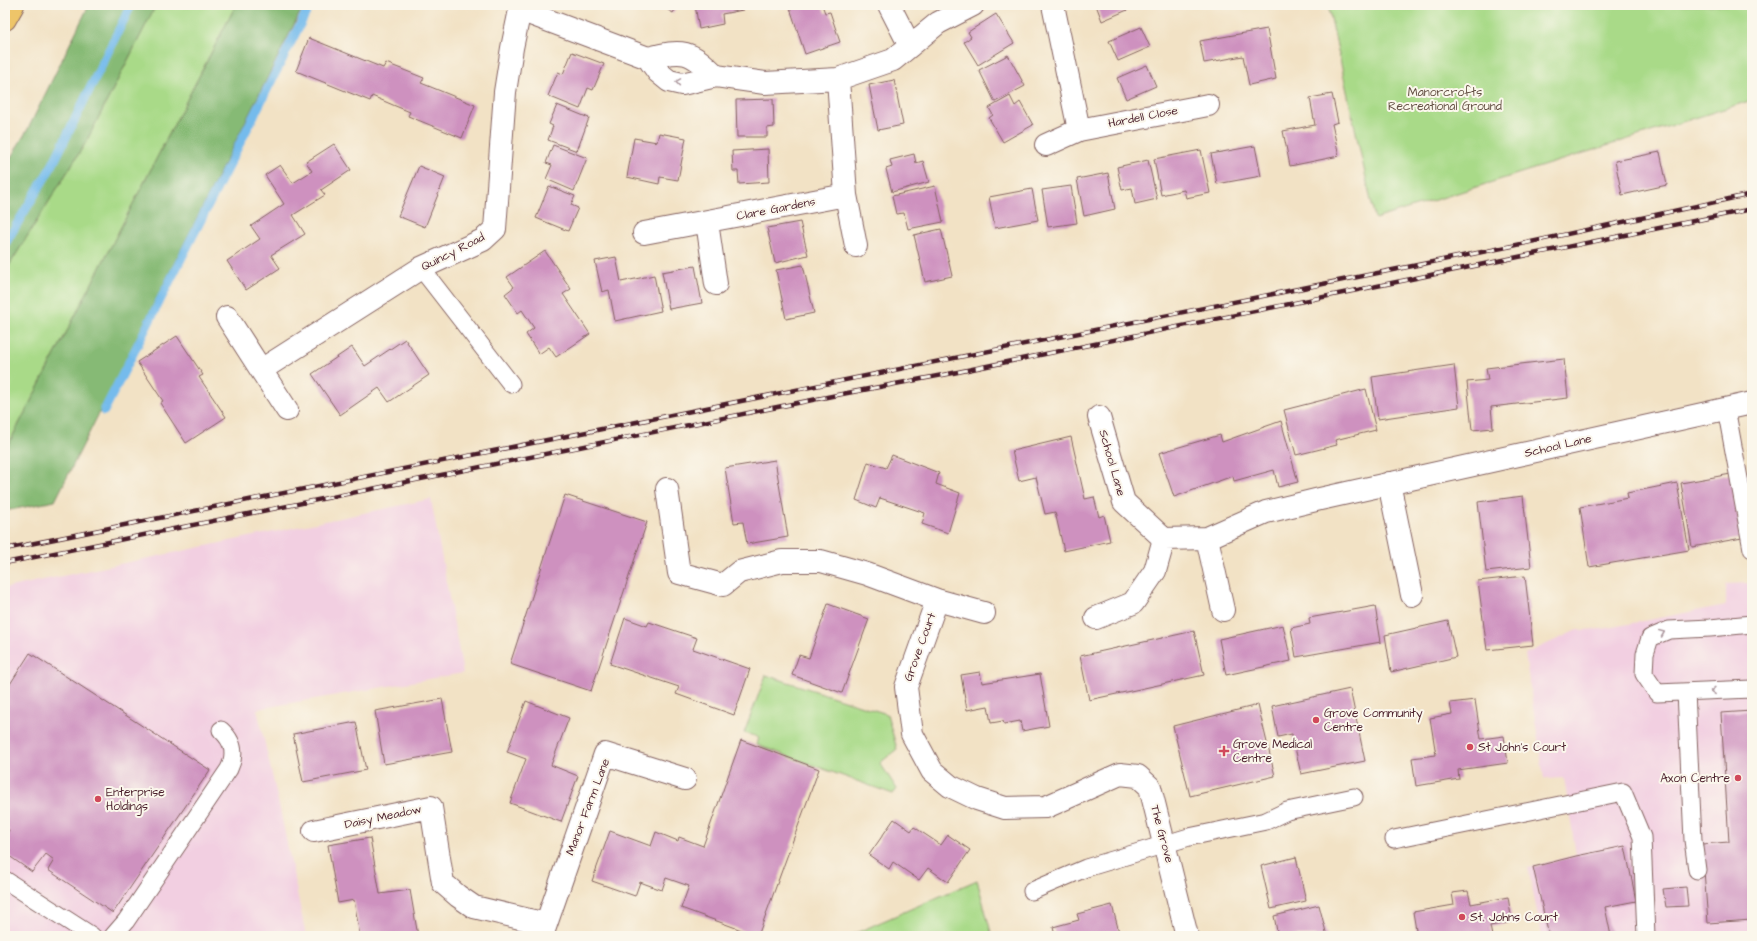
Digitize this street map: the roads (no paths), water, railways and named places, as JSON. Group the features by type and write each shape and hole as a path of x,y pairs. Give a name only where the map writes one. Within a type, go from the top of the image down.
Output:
{"highway":[{"path":"5,19 12,5"}],"street":[{"path":"889,5 910,46"},
{"path":"520,8 648,58 658,72 669,81 682,84 716,76 765,83 838,79 893,60 938,24 973,5"},
{"path":"1053,5 1079,130"},
{"name":"Quincy Road","path":"261,370 421,268 483,240 495,229 505,92 520,8"},
{"path":"648,58 669,53 688,53 700,60 716,76"},
{"path":"838,79 846,195 856,246"},
{"name":"Hardell Close","path":"1046,145 1079,130 1208,105"},
{"name":"Clare Gardens","path":"644,233 846,195"},
{"path":"707,222 716,284"},
{"path":"227,317 287,410"},
{"name":"School Lane","path":"1099,417 1124,502 1164,539 1207,538 1266,512 1389,483 1752,403"},
{"path":"1389,483 1412,595"},
{"name":"Grove Court","path":"667,489 678,573 723,585 739,572 782,561 821,561 867,574 937,600 984,613"},
{"path":"1207,538 1223,610"},
{"path":"1096,618 1133,603 1155,571 1164,539"},
{"name":"Grove Court","path":"937,600 906,687 912,734 932,771 950,786 977,799 1006,808 1046,806 1101,783"},
{"name":"Manor Farm Lane","path":"544,930 605,754 685,779"},
{"name":"The Grove","path":"1101,783 1120,774 1138,776 1150,787 1187,936"},
{"name":"Daisy Meadow","path":"314,831 432,807 443,883 458,896 474,906 544,930"}],"lane":[{"path":"421,268 511,384"},
{"path":"1726,408 1752,549"},
{"path":"1752,624 1669,630 1650,638 1645,654 1644,674 1657,693 1752,690"},
{"path":"1686,692 1697,870"},
{"path":"113,936 130,915 229,769 232,761 232,745 228,736 222,730"},
{"path":"1394,839 1623,792 1642,837 1646,936"},
{"path":"1032,891 1086,868 1189,837 1266,821 1287,811 1354,797"},
{"path":"5,880 92,936"}],"waterway":[{"path":"5,244 53,164 131,5"},
{"path":"104,411 310,5"}],"railway":[{"path":"5,549 1512,246 1752,194"},
{"path":"5,563 842,394 948,374 1752,209"}],"place":[{"name":"Grove Community Centre","path":"1316,720"},
{"name":"St John's Court","path":"1470,747"},
{"name":"Grove Medical Centre","path":"1224,751"},
{"name":"Axon Centre","path":"1738,778"},
{"name":"Enterprise Holdings","path":"98,799"},
{"name":"St. Johns Court","path":"1462,917"}],"park label":[{"name":"Manorcrofts Recreational Ground","path":"1445,99"}]}
